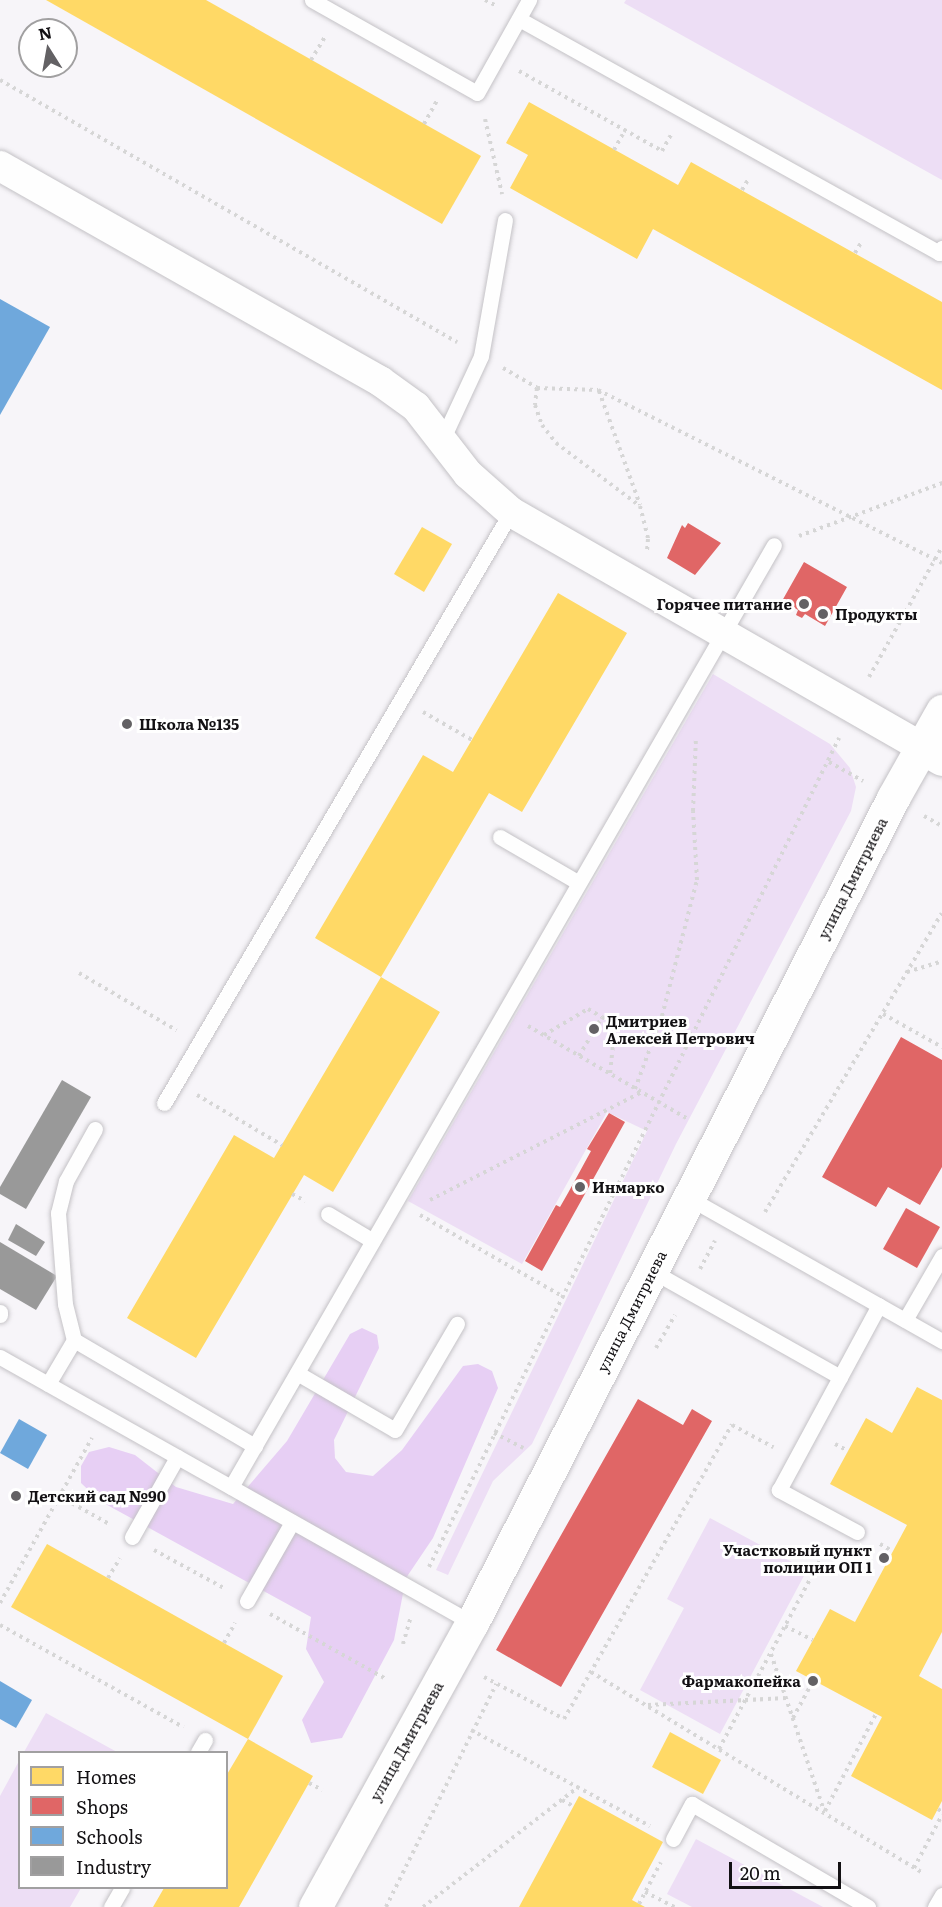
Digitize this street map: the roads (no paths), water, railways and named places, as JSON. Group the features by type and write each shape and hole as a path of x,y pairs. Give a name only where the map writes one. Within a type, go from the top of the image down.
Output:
{"main road":[{"name":"улица Дмитриева","path":"315,1907 472,1623 720,1138 932,753 942,711"}],"street":[{"path":"0,166 380,381 416,407 443,438 468,474 512,512 932,753"}],"lane":[{"path":"312,0 477,93 529,0"},
{"path":"519,19 939,253 942,248"},
{"path":"443,438 481,356 505,220"},
{"path":"164,1103 512,512"},
{"path":"231,1487 774,545"},
{"path":"500,837 579,883"},
{"path":"48,1384 74,1340 65,1304 58,1213 66,1181 95,1129"},
{"path":"689,1198 942,1341"},
{"path":"328,1214 373,1241"},
{"path":"905,1320 942,1256"},
{"path":"652,1270 840,1377"},
{"path":"857,1532 779,1490 879,1305"},
{"path":"297,1373 395,1430 457,1324"},
{"path":"74,1340 255,1446"},
{"path":"0,1357 472,1623"},
{"path":"132,1537 177,1457"},
{"path":"247,1601 292,1522"},
{"path":"673,1839 692,1804 868,1907"},
{"path":"111,1907 121,1889"},
{"path":"934,1907 942,1895"}],"place":[{"name":"Горячее питание","path":"804,604"},
{"name":"Продукты","path":"823,614"},
{"name":"Школа №135","path":"127,724"},
{"name":"Дмитриев Алексей Петрович","path":"594,1029"},
{"name":"Инмарко","path":"580,1187"},
{"name":"Детский сад №90","path":"16,1496"},
{"name":"Участковый пункт полиции ОП 1","path":"884,1558"},
{"name":"Фармакопейка","path":"813,1681"}]}
